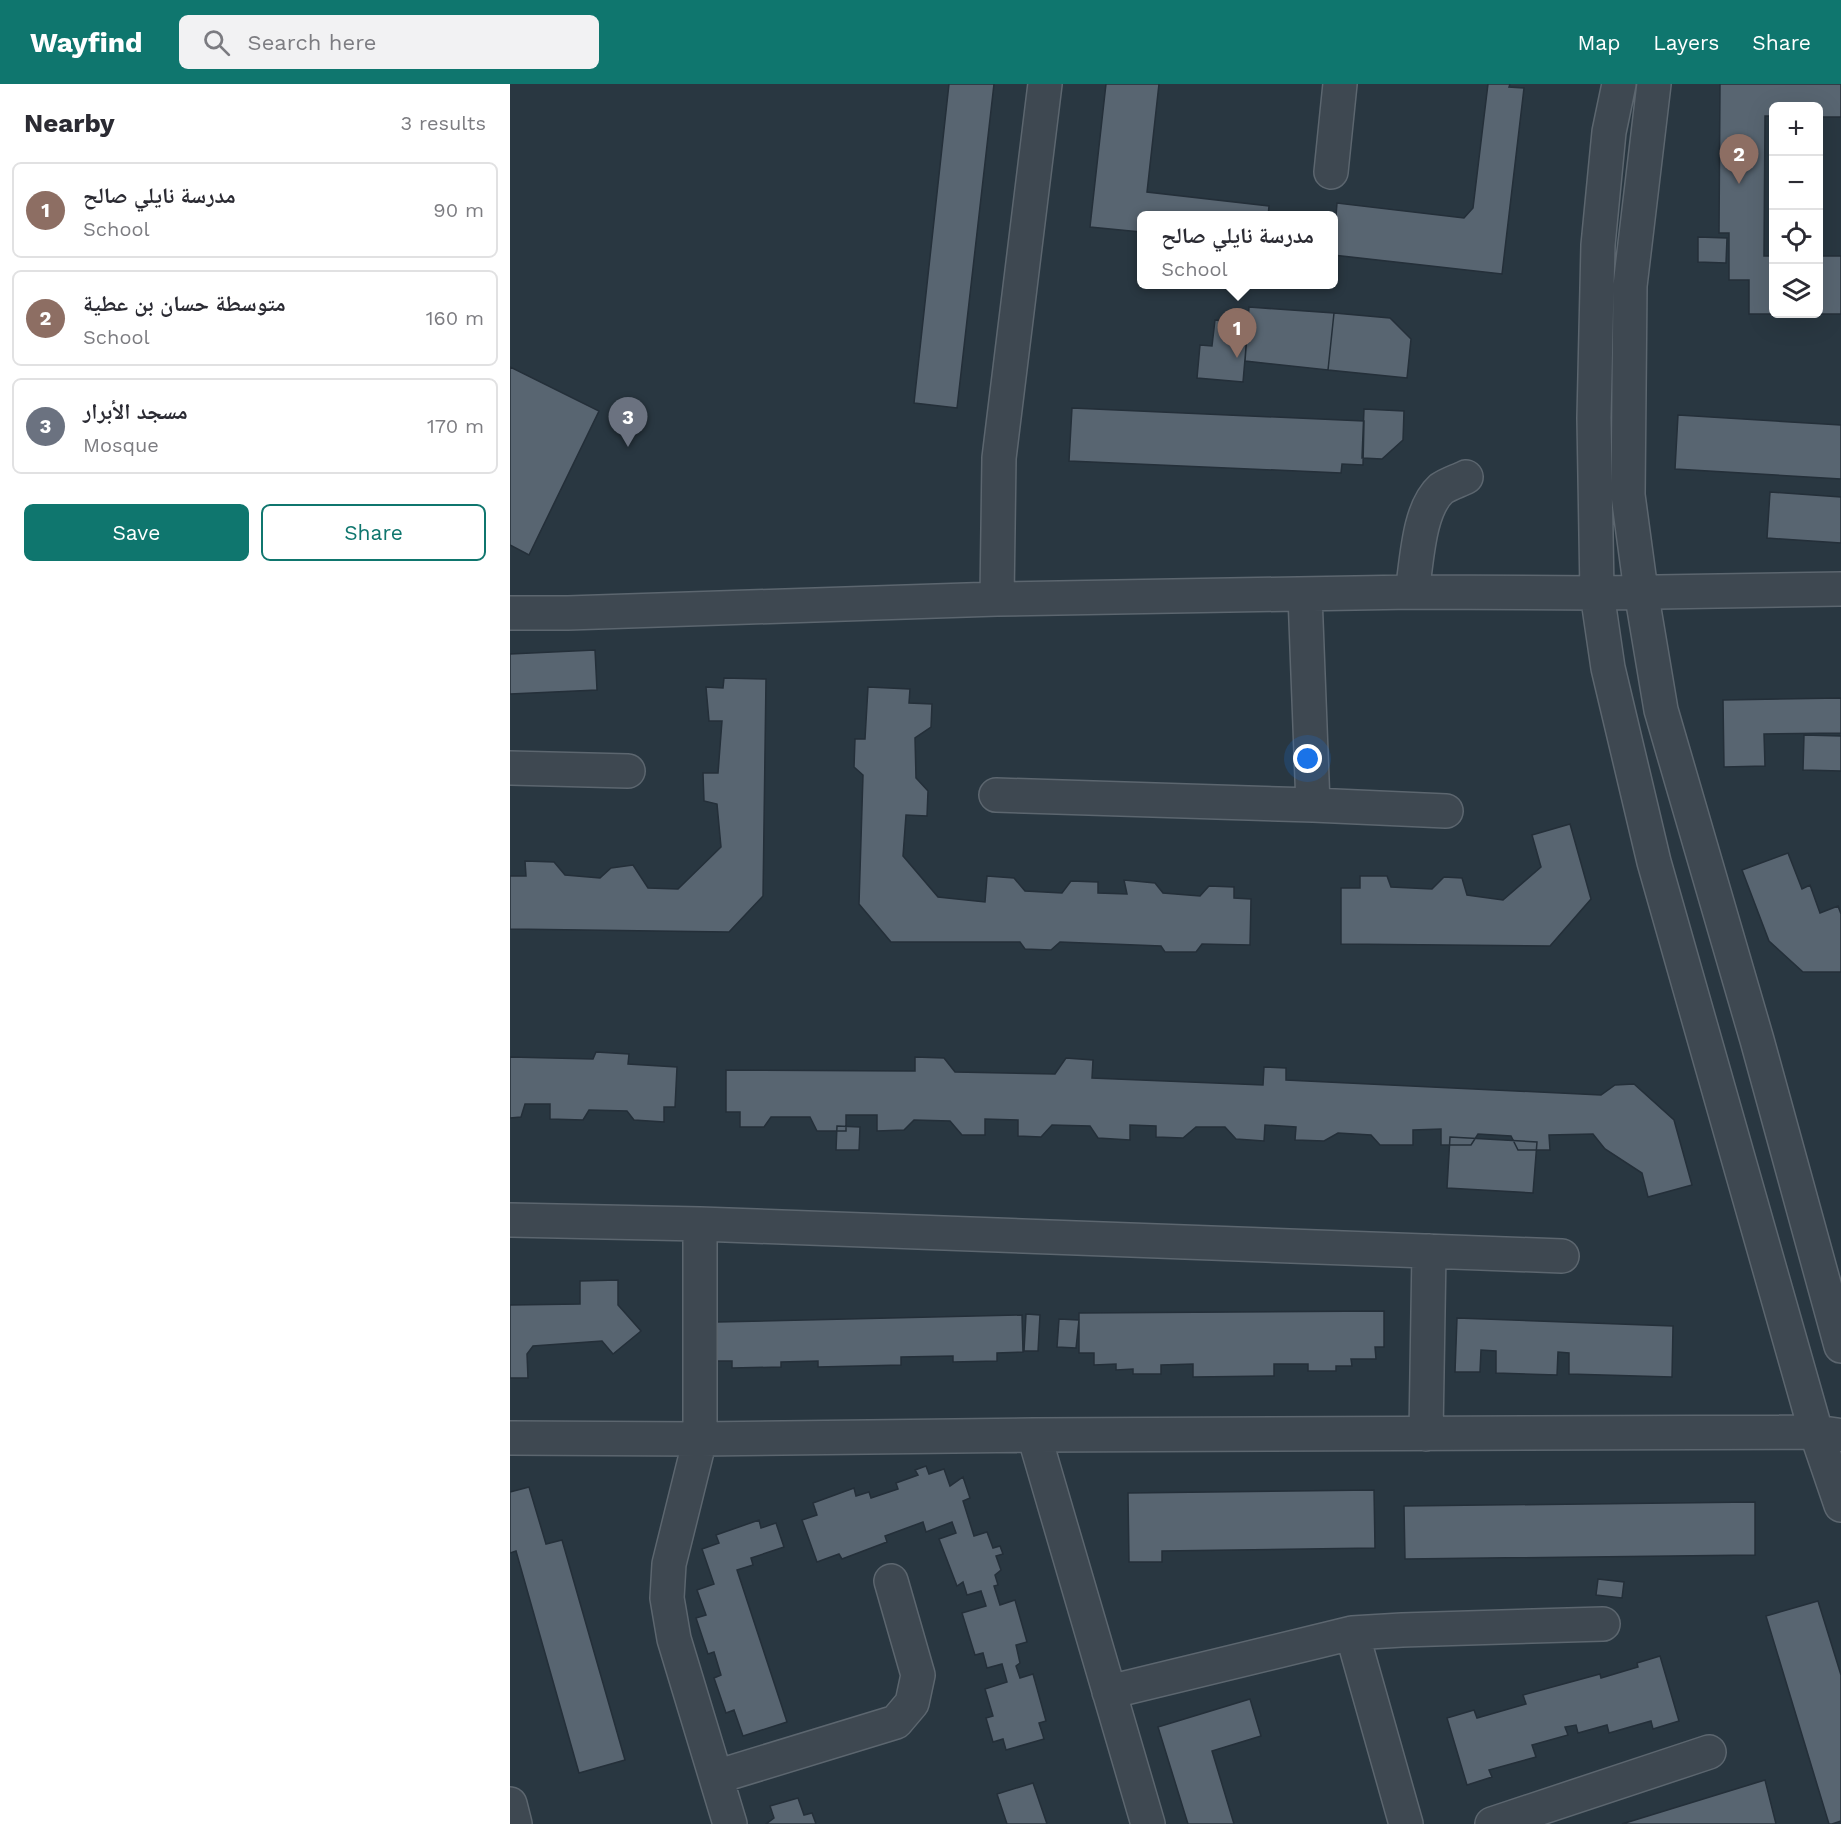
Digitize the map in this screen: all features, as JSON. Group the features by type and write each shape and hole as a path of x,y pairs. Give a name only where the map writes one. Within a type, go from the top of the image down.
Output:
{"street":[{"path":"997,599 999,458 1045,84"},
{"path":"1331,172 1340,84"},
{"path":"1619,84 1610,132 1598,245 1594,418 1597,593 1608,668 1654,862 1829,1434 1841,1505"},
{"path":"1654,84 1630,286 1628,495 1641,591 1661,710 1757,1040 1841,1346"},
{"path":"1412,592 1424,516 1428,507 1443,488 1466,477"},
{"path":"510,613 997,599 1412,592 1597,593 1841,589"},
{"path":"1305,595 1313,805"},
{"path":"510,768 628,771"},
{"path":"996,795 1446,811"},
{"path":"510,1220 700,1224 1562,1256"},
{"path":"700,1224 700,1439 669,1564 667,1598 674,1639 730,1824"},
{"path":"1426,1434 1429,1251"},
{"path":"510,1438 1829,1434"},
{"path":"1034,1435 1148,1824"},
{"path":"716,1777 897,1722 912,1703 918,1676 891,1581"},
{"path":"1109,1692 1352,1633 1603,1624"},
{"path":"1352,1633 1406,1824"},
{"path":"1492,1824 1708,1752"},
{"path":"510,1804 515,1824"}],"building":[{"path":"949,84 994,84 957,408 914,403"},
{"path":"1106,84 1159,84 1147,192 1269,206 1268,211 1137,211 1137,232 1090,227"},
{"path":"1488,84 1510,84 1509,87 1524,88 1502,274 1338,256 1337,203 1464,218 1473,208"},
{"path":"1720,84 1841,84 1841,117 1823,117 1823,102 1769,102 1769,116 1765,116 1764,256 1769,256 1769,314 1749,314 1749,280 1729,280 1729,233 1719,233"},
{"path":"1698,237 1727,238 1726,263 1698,262"},
{"path":"1823,256 1841,256 1841,314 1823,314"},
{"path":"1249,307 1334,313 1328,370 1245,361"},
{"path":"1334,313 1390,318 1411,339 1407,378 1328,370"},
{"path":"1215,320 1248,324 1243,382 1197,378 1200,345 1212,346"},
{"path":"510,367 599,411 529,555 510,545"},
{"path":"1072,408 1364,421 1363,465 1342,464 1341,473 1069,461"},
{"path":"1364,409 1404,411 1403,440 1382,459 1362,458"},
{"path":"1678,415 1841,425 1841,479 1675,469"},
{"path":"1770,492 1841,497 1841,543 1767,538"},
{"path":"595,650 597,690 510,694 510,654"},
{"path":"724,678 766,679 763,896 729,932 510,929 510,876 526,876 525,861 554,862 565,875 600,878 611,868 633,865 648,888 678,889 721,847 717,804 704,801 703,773 718,773 722,721 709,721 706,687 723,688"},
{"path":"868,687 910,689 909,703 932,704 931,727 915,738 916,778 928,791 927,816 906,815 903,856 938,897 985,902 987,876 1014,878 1025,891 1062,893 1071,881 1098,882 1098,893 1127,894 1124,880 1155,883 1163,893 1200,896 1209,886 1234,887 1234,898 1251,899 1250,945 1202,944 1196,952 1165,952 1161,946 1060,942 1051,950 1025,949 1020,942 891,942 859,904 863,775 854,767 855,739 865,739"},
{"path":"1841,698 1841,733 1764,734 1765,766 1724,767 1723,700"},
{"path":"1804,735 1841,736 1841,771 1803,770"},
{"path":"1570,824 1591,899 1550,946 1341,944 1341,888 1360,888 1360,876 1387,876 1391,887 1432,889 1444,877 1462,878 1467,895 1503,900 1541,867 1532,835"},
{"path":"1788,853 1802,889 1810,885 1820,913 1838,906 1841,914 1841,972 1803,972 1769,941 1742,870"},
{"path":"596,1052 629,1054 628,1064 677,1067 675,1107 664,1107 664,1122 634,1120 627,1111 589,1110 583,1120 550,1119 550,1104 525,1104 521,1117 510,1118 510,1057 593,1059"},
{"path":"915,1057 944,1058 955,1072 1055,1074 1066,1058 1093,1060 1092,1078 1263,1085 1264,1067 1286,1068 1286,1080 1601,1095 1615,1085 1634,1084 1674,1120 1692,1185 1648,1197 1642,1173 1605,1149 1593,1134 1549,1135 1550,1150 1518,1150 1511,1136 1478,1134 1471,1145 1441,1145 1441,1129 1413,1130 1413,1145 1380,1145 1371,1135 1338,1133 1324,1141 1295,1140 1296,1127 1265,1125 1264,1141 1236,1139 1225,1127 1196,1127 1183,1138 1156,1137 1156,1126 1130,1125 1130,1140 1098,1138 1090,1126 1052,1125 1041,1137 1018,1136 1018,1120 985,1119 985,1135 962,1135 950,1121 914,1120 904,1130 877,1131 877,1115 846,1115 846,1131 817,1131 810,1117 771,1117 764,1127 740,1127 740,1112 726,1112 726,1070 915,1071"},
{"path":"837,1126 860,1127 859,1150 836,1150"},
{"path":"1450,1137 1537,1142 1533,1193 1447,1188"},
{"path":"618,1280 618,1305 641,1331 613,1354 602,1341 533,1346 527,1354 528,1378 510,1378 510,1305 580,1304 580,1281"},
{"path":"1384,1311 1384,1347 1375,1347 1376,1359 1351,1359 1352,1366 1336,1366 1336,1371 1308,1371 1308,1364 1274,1364 1274,1376 1193,1377 1193,1364 1161,1365 1161,1374 1133,1374 1133,1369 1116,1370 1116,1364 1094,1365 1094,1353 1079,1353 1079,1313"},
{"path":"1026,1314 1040,1315 1038,1351 1024,1351"},
{"path":"1022,1315 1023,1352 997,1353 997,1361 953,1362 953,1356 901,1357 901,1365 818,1367 818,1361 781,1362 781,1367 732,1368 732,1361 707,1361 706,1335 717,1335 717,1322"},
{"path":"1457,1318 1673,1326 1672,1377 1569,1374 1569,1353 1558,1352 1557,1375 1496,1373 1496,1351 1481,1350 1480,1372 1455,1372"},
{"path":"1059,1319 1079,1320 1076,1348 1057,1347"},
{"path":"926,1466 929,1474 944,1469 950,1486 963,1477 970,1498 963,1501 974,1536 987,1532 993,1548 1000,1546 1003,1554 996,1556 1001,1570 995,1575 998,1585 994,1586 1000,1605 1015,1600 1027,1642 1016,1645 1020,1663 1016,1666 1020,1678 1033,1674 1046,1721 1039,1723 1044,1739 1006,1750 1003,1739 993,1742 986,1718 993,1716 985,1689 1007,1682 1002,1664 987,1668 983,1653 975,1655 962,1613 986,1606 981,1591 967,1595 963,1582 957,1586 939,1539 956,1533 952,1522 926,1532 923,1522 885,1536 887,1542 842,1559 839,1554 817,1562 802,1520 817,1515 813,1503 854,1488 856,1496 869,1492 871,1498 898,1489 896,1483 918,1475 915,1470"},
{"path":"529,1487 546,1544 562,1540 625,1760 579,1773 516,1551 510,1553 510,1492"},
{"path":"1374,1490 1375,1548 1162,1551 1162,1562 1129,1562 1128,1493"},
{"path":"1755,1502 1755,1555 1405,1559 1404,1506"},
{"path":"759,1520 761,1528 776,1523 784,1547 751,1558 753,1565 737,1570 787,1722 743,1736 734,1710 726,1713 714,1678 721,1675 714,1652 708,1654 696,1618 706,1615 697,1590 714,1584 702,1549 719,1543 716,1535"},
{"path":"1598,1579 1624,1582 1622,1598 1596,1595"},
{"path":"1818,1601 1841,1675 1841,1821 1832,1824 1829,1824 1766,1616"},
{"path":"1660,1656 1679,1721 1653,1729 1651,1721 1609,1733 1607,1725 1578,1733 1576,1725 1565,1727 1568,1735 1532,1745 1536,1757 1489,1770 1492,1777 1467,1785 1447,1718 1474,1710 1477,1718 1526,1704 1523,1695 1600,1674 1601,1678 1638,1667 1637,1663"},
{"path":"1250,1699 1261,1736 1212,1751 1234,1824 1188,1824 1158,1727"},
{"path":"1765,1780 1776,1824 1622,1824"},
{"path":"1033,1783 1047,1824 1007,1824 997,1794"},
{"path":"798,1798 804,1815 812,1813 816,1824 766,1824 774,1818 770,1806"}],"place":[{"name":"متوسطة حسان بن عطية","path":"1739,184"},
{"name":"مدرسة نايلي صالح","path":"1237,358"},
{"name":"مسجد الأبرار","path":"628,447"}]}
